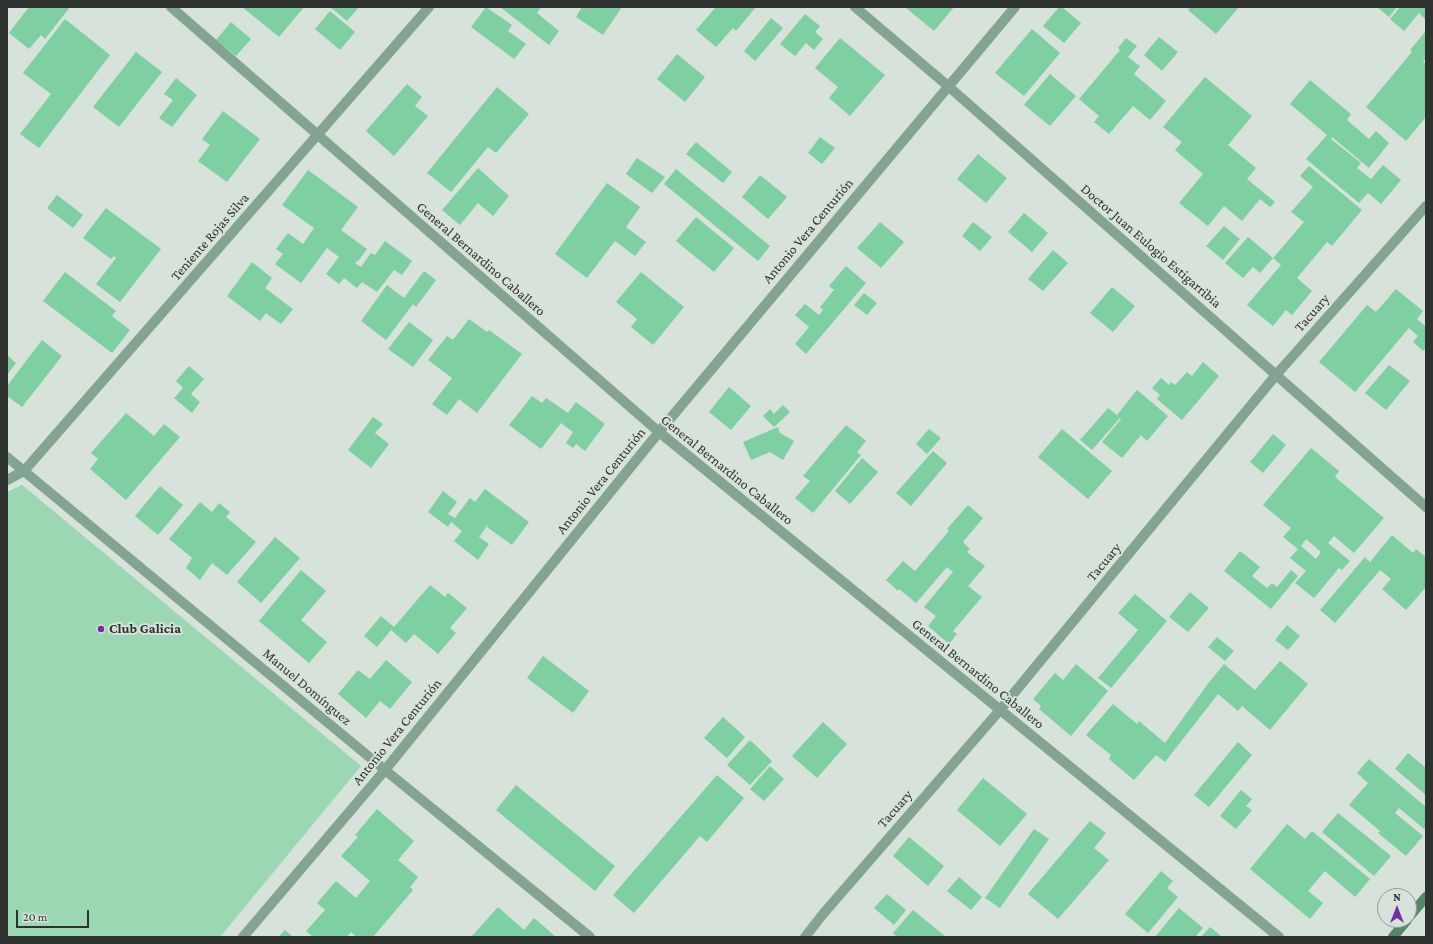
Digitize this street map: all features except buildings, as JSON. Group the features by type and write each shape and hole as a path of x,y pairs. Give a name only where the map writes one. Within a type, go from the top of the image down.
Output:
{"main road":[{"path":"1417,908 1426,897"},
{"path":"1393,937 1400,928"}],"street":[{"name":"General Bernardino Caballero","path":"171,7 659,432 1279,937"},
{"name":"Teniente Rojas Silva","path":"7,480 24,471 429,7"},
{"name":"Doctor Juan Eulogio Estigarribia","path":"856,7 948,86 1426,507"},
{"name":"Antonio Vera Centurión","path":"243,937 385,770 659,432 1015,7"},
{"name":"Tacuary","path":"805,937 823,914 1000,710 1276,375 1426,206"},
{"name":"Manuel Domínguez","path":"7,457 385,770 590,937"}],"green space":[{"name":"Club Galicia","path":"22,485 361,766 220,937 7,937 7,492"}],"place":[{"name":"Club Galicia","path":"101,629"}]}
